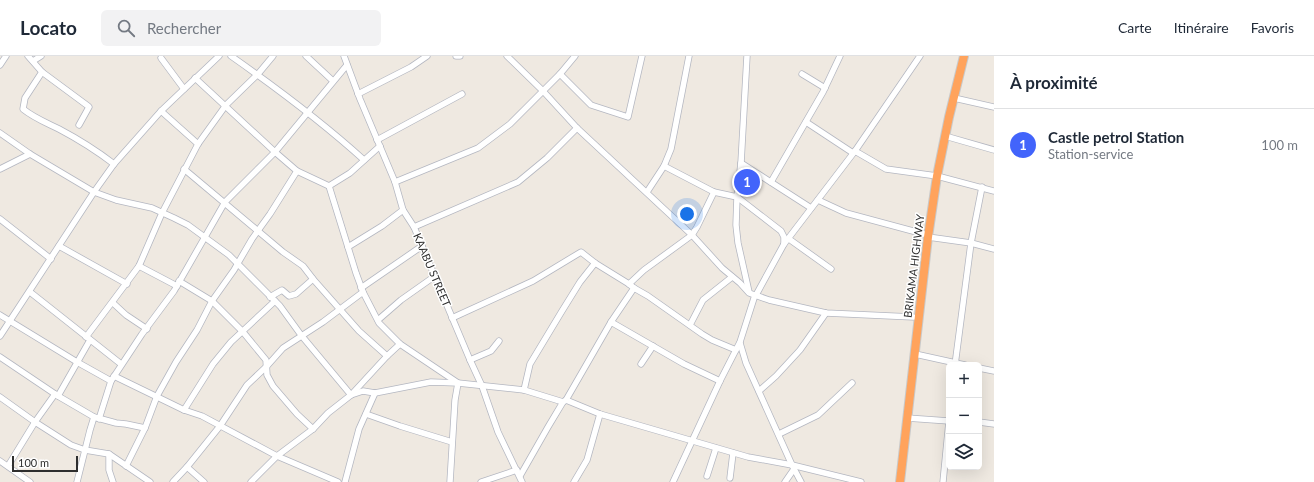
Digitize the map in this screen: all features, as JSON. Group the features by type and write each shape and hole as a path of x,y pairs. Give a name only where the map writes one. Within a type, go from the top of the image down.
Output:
{"highway":[{"name":"BRIKAMA HIGHWAY","path":"895,482 913,318 942,130 959,56"},
{"name":"BRIKAMA HIGHWAY","path":"935,176 964,56"},
{"name":"BRIKAMA HIGHWAY","path":"900,482 926,236"}],"street":[{"path":"0,65 6,56"},
{"path":"28,56 42,72 89,107 79,125"},
{"path":"33,61 41,56"},
{"path":"0,336 94,192 114,164 161,111 219,56"},
{"path":"231,56 308,111 364,160"},
{"path":"8,466 35,422 57,395 77,362 88,339 139,266 162,213 198,144 226,106 258,74 273,56"},
{"path":"306,56 333,81"},
{"name":"KAABU STREET","path":"344,56 394,182 402,210 414,227 482,386 498,432 521,479"},
{"path":"358,94 411,67 427,56"},
{"path":"506,56 543,91 577,128 692,235 722,268 754,294 769,300 826,313 913,318"},
{"path":"394,182 478,148 510,124 560,74 575,56"},
{"path":"560,74 591,105 628,117 642,56"},
{"path":"647,192 664,166 671,149 689,56"},
{"path":"747,56 736,225 738,243 754,294"},
{"path":"771,182 825,88 840,56"},
{"path":"673,482 720,381 740,342 754,294 784,244 854,152 920,56"},
{"path":"160,58 184,89"},
{"path":"77,482 85,450 113,378 121,364 178,283 225,202 275,152 347,65"},
{"path":"42,72 25,98 23,109 30,115 95,150 114,164"},
{"path":"802,74 825,88"},
{"path":"195,78 297,171 329,186 362,290 378,320 400,344 458,383"},
{"path":"377,140 462,94"},
{"path":"954,98 994,106"},
{"path":"161,111 198,144"},
{"path":"806,122 854,152 886,169 935,176 994,191"},
{"path":"414,227 518,182 547,158 577,128"},
{"path":"0,133 30,154 94,192 116,200 152,208 188,225 238,263 275,301 351,395"},
{"path":"945,136 994,150"},
{"path":"329,186 350,173 380,146"},
{"path":"0,169 30,154"},
{"path":"741,163 811,208"},
{"path":"664,166 714,192 737,197 781,231 784,237 784,244"},
{"path":"184,169 259,230 283,252 303,266 359,331 387,356"},
{"path":"126,466 145,428 156,396 188,341 197,330 212,301 234,270 297,171"},
{"path":"955,362 971,243 982,188"},
{"path":"629,284 644,270 692,235 714,192"},
{"path":"818,200 846,213 926,236 971,243 994,249"},
{"path":"348,247 382,226 402,210"},
{"path":"0,220 51,259"},
{"path":"789,239 831,269"},
{"path":"59,246 127,284"},
{"path":"173,482 220,426 247,385 283,348 301,335 311,330 422,246"},
{"path":"452,318 533,281 581,252 595,263 648,296 712,340 736,350"},
{"path":"524,390 530,364 580,282 595,263"},
{"path":"139,266 178,283 212,301 243,332 266,360 267,375 273,386 296,414 313,429"},
{"path":"378,320 401,300 435,276"},
{"path":"690,325 703,300 732,277"},
{"path":"270,297 280,290 289,296 296,294 313,279"},
{"path":"521,479 548,426 565,401 634,288"},
{"path":"30,292 121,364"},
{"path":"184,410 213,364 231,342 275,301"},
{"path":"113,303 126,315 147,328"},
{"path":"759,390 776,376 800,350 826,313"},
{"path":"0,315 77,362 156,396 184,410 202,416 277,456 338,482"},
{"path":"612,322 684,364 720,381"},
{"path":"470,360 491,351 499,341"},
{"path":"740,342 746,363 793,467 802,482"},
{"path":"251,482 277,456 313,429 328,413 351,395 400,344"},
{"path":"640,364 653,346"},
{"path":"914,354 947,362"},
{"path":"0,357 57,395 97,418 145,428"},
{"path":"982,369 994,371"},
{"path":"351,395 363,391 375,392 431,382 458,383 524,390 565,401 600,414 748,458 861,482"},
{"path":"450,482 455,400 458,383"},
{"path":"779,434 818,415 852,383"},
{"path":"345,482 359,429 375,392"},
{"path":"0,397 71,445 85,450 109,454 150,482"},
{"path":"366,414 452,442"},
{"path":"574,482 587,460 600,414"},
{"path":"907,418 946,421"},
{"path":"982,422 994,424"},
{"path":"943,482 948,434"},
{"path":"708,476 716,448"},
{"path":"730,478 733,453"},
{"path":"109,454 109,470 113,482"},
{"path":"0,461 30,482"},
{"path":"187,467 204,482"},
{"path":"785,482 793,467"},
{"path":"482,482 517,470"}],"place":[{"name":"Castle petrol Station","path":"747,182"}]}
